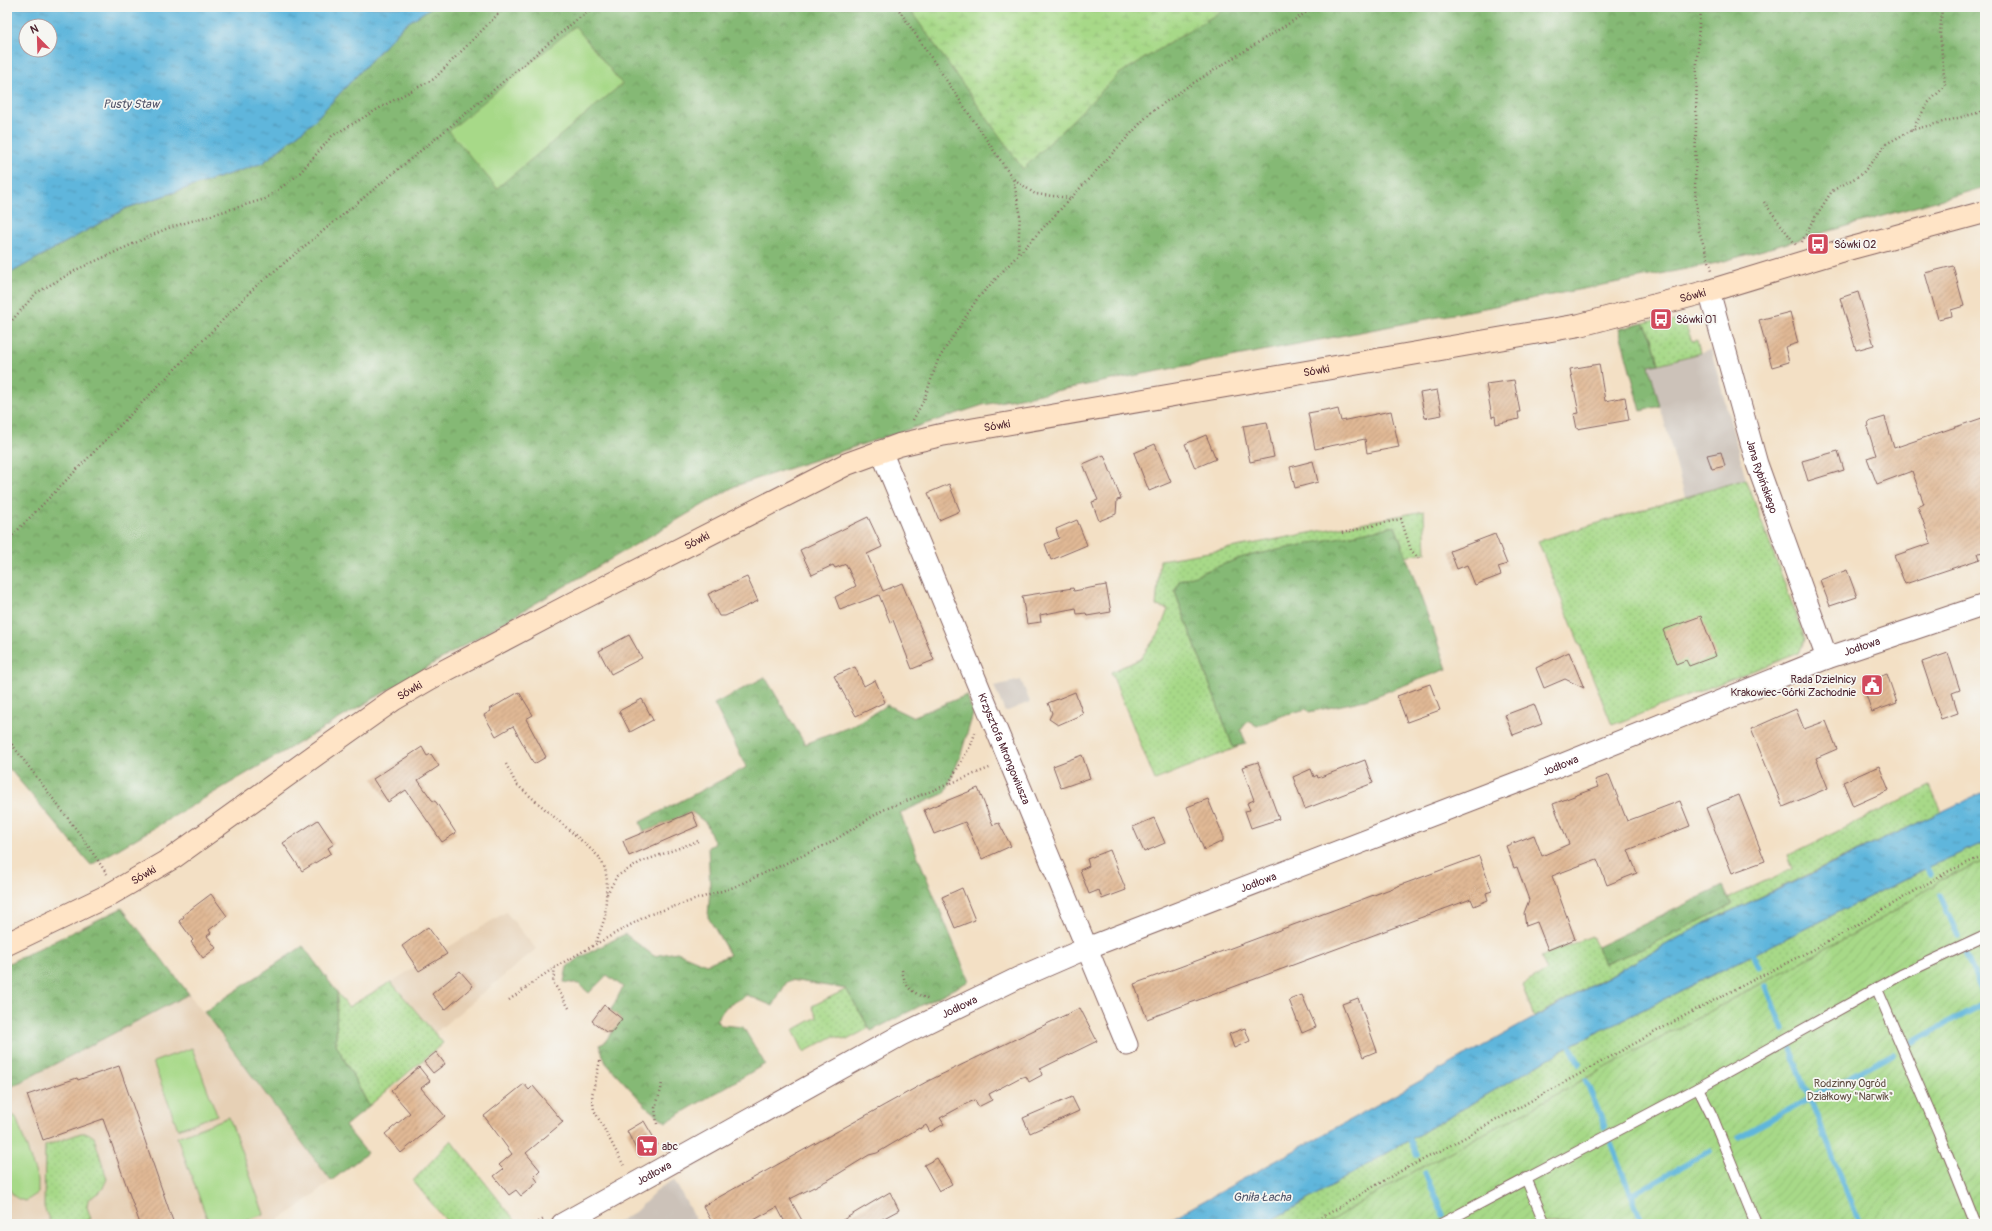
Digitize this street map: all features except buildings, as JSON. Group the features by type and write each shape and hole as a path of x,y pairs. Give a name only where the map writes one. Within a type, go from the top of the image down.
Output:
{"street":[{"name":"Sówki","path":"7,944 113,893 174,857 393,700 429,679 568,606 847,464 890,448 941,435 1580,325 1710,281 1837,252 1985,212"},
{"name":"Jana Rybińskiego","path":"1710,281 1758,464 1827,658"},
{"name":"Krzysztofa Mrongowiusza","path":"890,448 1009,760 1127,1045"},
{"name":"Jodłowa","path":"562,1224 901,1035 1018,978 1087,948 1526,779 1827,658 1985,605"}],"lane":[{"path":"1441,1224 1698,1088 1877,988 1985,936"},
{"path":"1877,988 1938,1131 1975,1224"},
{"path":"1698,1088 1712,1116 1756,1224"},
{"path":"1526,1178 1545,1224"}],"path":[{"path":"7,326 36,293 78,269 168,228 265,198 298,175 332,136 390,102 434,79 505,7"},
{"path":"7,540 255,286 446,130 575,21 595,7"},
{"path":"897,7 1013,179 1035,194 1070,198"},
{"path":"890,448 924,400 938,360 977,299 1150,113 1187,87 1315,7"},
{"path":"1700,7 1697,58 1695,189 1698,231 1710,281"},
{"path":"1912,130 1928,103 1945,86 1940,34 1942,7"},
{"path":"1764,202 1799,248 1811,224 1832,191 1862,174 1886,144 1912,130 1985,112"},
{"path":"1013,179 1020,212 1018,255"},
{"path":"1342,533 1401,519 1411,550 1420,560"},
{"path":"949,784 972,743 976,729"},
{"path":"7,738 82,837 113,893"},
{"path":"7,746 12,744"},
{"path":"508,1000 555,967 648,915 734,887 830,843 884,810 1009,760"},
{"path":"506,764 516,784 599,857 605,868 607,881 605,917 596,943"},
{"path":"606,896 617,876 623,872 641,862 698,841"},
{"path":"1311,1224 1395,1174 1444,1149 1695,1010 1835,938 1946,872 1985,855"},
{"path":"555,967 553,982 568,1008"},
{"path":"902,970 906,985 912,992 932,1002"},
{"path":"600,1061 592,1095 594,1110 625,1167"},
{"path":"657,1124 655,1108 662,1082"}],"shaded area":[{"path":"1711,350 1746,479 1685,497 1649,366"},
{"path":"1021,680 1030,702 1005,712 994,686"},
{"path":"506,912 536,949 435,1033 391,982"},
{"path":"189,994 331,1181 297,1208 272,1224 7,1224 7,1089"},
{"path":"674,1180 698,1224 614,1224 635,1212 661,1187"}],"green space":[{"path":"432,7 1985,7 1985,187 1717,263 983,405 735,486 91,865 7,766 7,275 127,208 263,163 312,123 404,25"},
{"path":"908,7 1228,7 1119,74 1023,169"},
{"path":"575,26 622,84 497,188 449,131"},
{"path":"1659,319 1660,324 1678,320 1679,322 1684,321 1692,341 1697,340 1700,353 1659,364 1652,338 1644,323"},
{"path":"1644,323 1652,338 1659,364 1649,366 1660,406 1641,411 1619,329"},
{"path":"1746,479 1805,639 1799,653 1612,725 1538,541"},
{"path":"1424,511 1426,552 1406,556 1395,526 1179,581 1175,592 1233,747 1238,747 1155,780 1111,672 1140,659 1159,633 1168,609 1156,606 1160,560"},
{"path":"1395,526 1447,669 1365,700 1309,712 1306,709 1284,715 1257,726 1248,721 1241,730 1246,744 1233,747 1175,592 1179,581 1243,557"},
{"path":"765,677 805,744 852,726 887,705 912,717 967,695 973,714 960,757 945,793 900,813 969,981 871,1031 846,989 791,980 786,983 773,1006 747,995 726,1007 716,1020 721,1025 743,1027 765,1064 666,1122 647,1107 606,1063 599,1045 604,1043 622,1019 611,1010 623,987 607,975 589,993 579,984 564,982 567,967 577,959 625,934 654,956 677,952 706,964 730,955 708,917 710,888 708,847 715,844 706,823 692,812 644,832 640,822 747,767 714,704"},
{"path":"1930,786 1941,812 1705,923 1534,1017 1522,985 1547,971 1541,956 1592,936 1605,964 1732,905 1728,898 1792,869 1787,856"},
{"path":"1985,842 1985,861 1941,880 1892,913 1400,1179 1325,1224 1266,1224 1570,1046 1927,868"},
{"name":"Rodzinny Ogród Działkowy \"Narwik\"","path":"1985,861 1985,1224 1325,1224 1400,1179 1892,913 1941,880"},
{"path":"1723,886 1732,905 1637,951 1604,964 1597,947"},
{"path":"122,908 189,994 7,1089 7,964"},
{"path":"303,946 337,992 336,1044 369,1106 345,1126 367,1153 331,1181 204,1012"},
{"path":"391,982 443,1043 369,1106 336,1044 337,992 348,1007"},
{"path":"847,989 869,1028 847,1040 834,1036 804,1052 793,1030 817,1017 812,1006"},
{"path":"192,1048 217,1115 178,1129 153,1062"},
{"path":"7,1112 16,1117 38,1180 38,1193 26,1201 14,1196 7,1185"},
{"path":"229,1117 264,1214 236,1224 209,1224 177,1137"},
{"path":"81,1133 88,1133 94,1137 107,1179 102,1190 88,1200 87,1207 91,1219 77,1224 51,1224 44,1207 45,1146"},
{"path":"451,1140 518,1224 449,1224 413,1181"}],"water":[{"name":"Pusty Staw","path":"7,7 432,7 404,25 312,123 263,163 127,208 7,275"},
{"name":"Gniła Łacha","path":"1985,791 1985,842 1927,868 1570,1046 1266,1224 1162,1224 1705,923"}],"waterway":[{"path":"1927,868 1930,874"},
{"path":"1940,895 1958,936"},
{"path":"1753,953 1759,967"},
{"path":"1966,955 1985,998"},
{"path":"1766,986 1783,1030"},
{"path":"1913,1042 1985,1002"},
{"path":"1570,1046 1579,1063"},
{"path":"1790,1049 1860,1224"},
{"path":"1738,1137 1893,1054"},
{"path":"1586,1081 1605,1127"},
{"path":"1410,1140 1417,1155"},
{"path":"1611,1144 1643,1224"},
{"path":"1632,1195 1710,1151"},
{"path":"1425,1173 1443,1215"}],"place":[{"name":"Sówki 02","path":"1818,244"},
{"name":"Sówki 01","path":"1661,319"},
{"name":"Rada Dzielnicy Krakowiec-Górki Zachodnie","path":"1872,685"},
{"name":"abc","path":"647,1146"}]}
